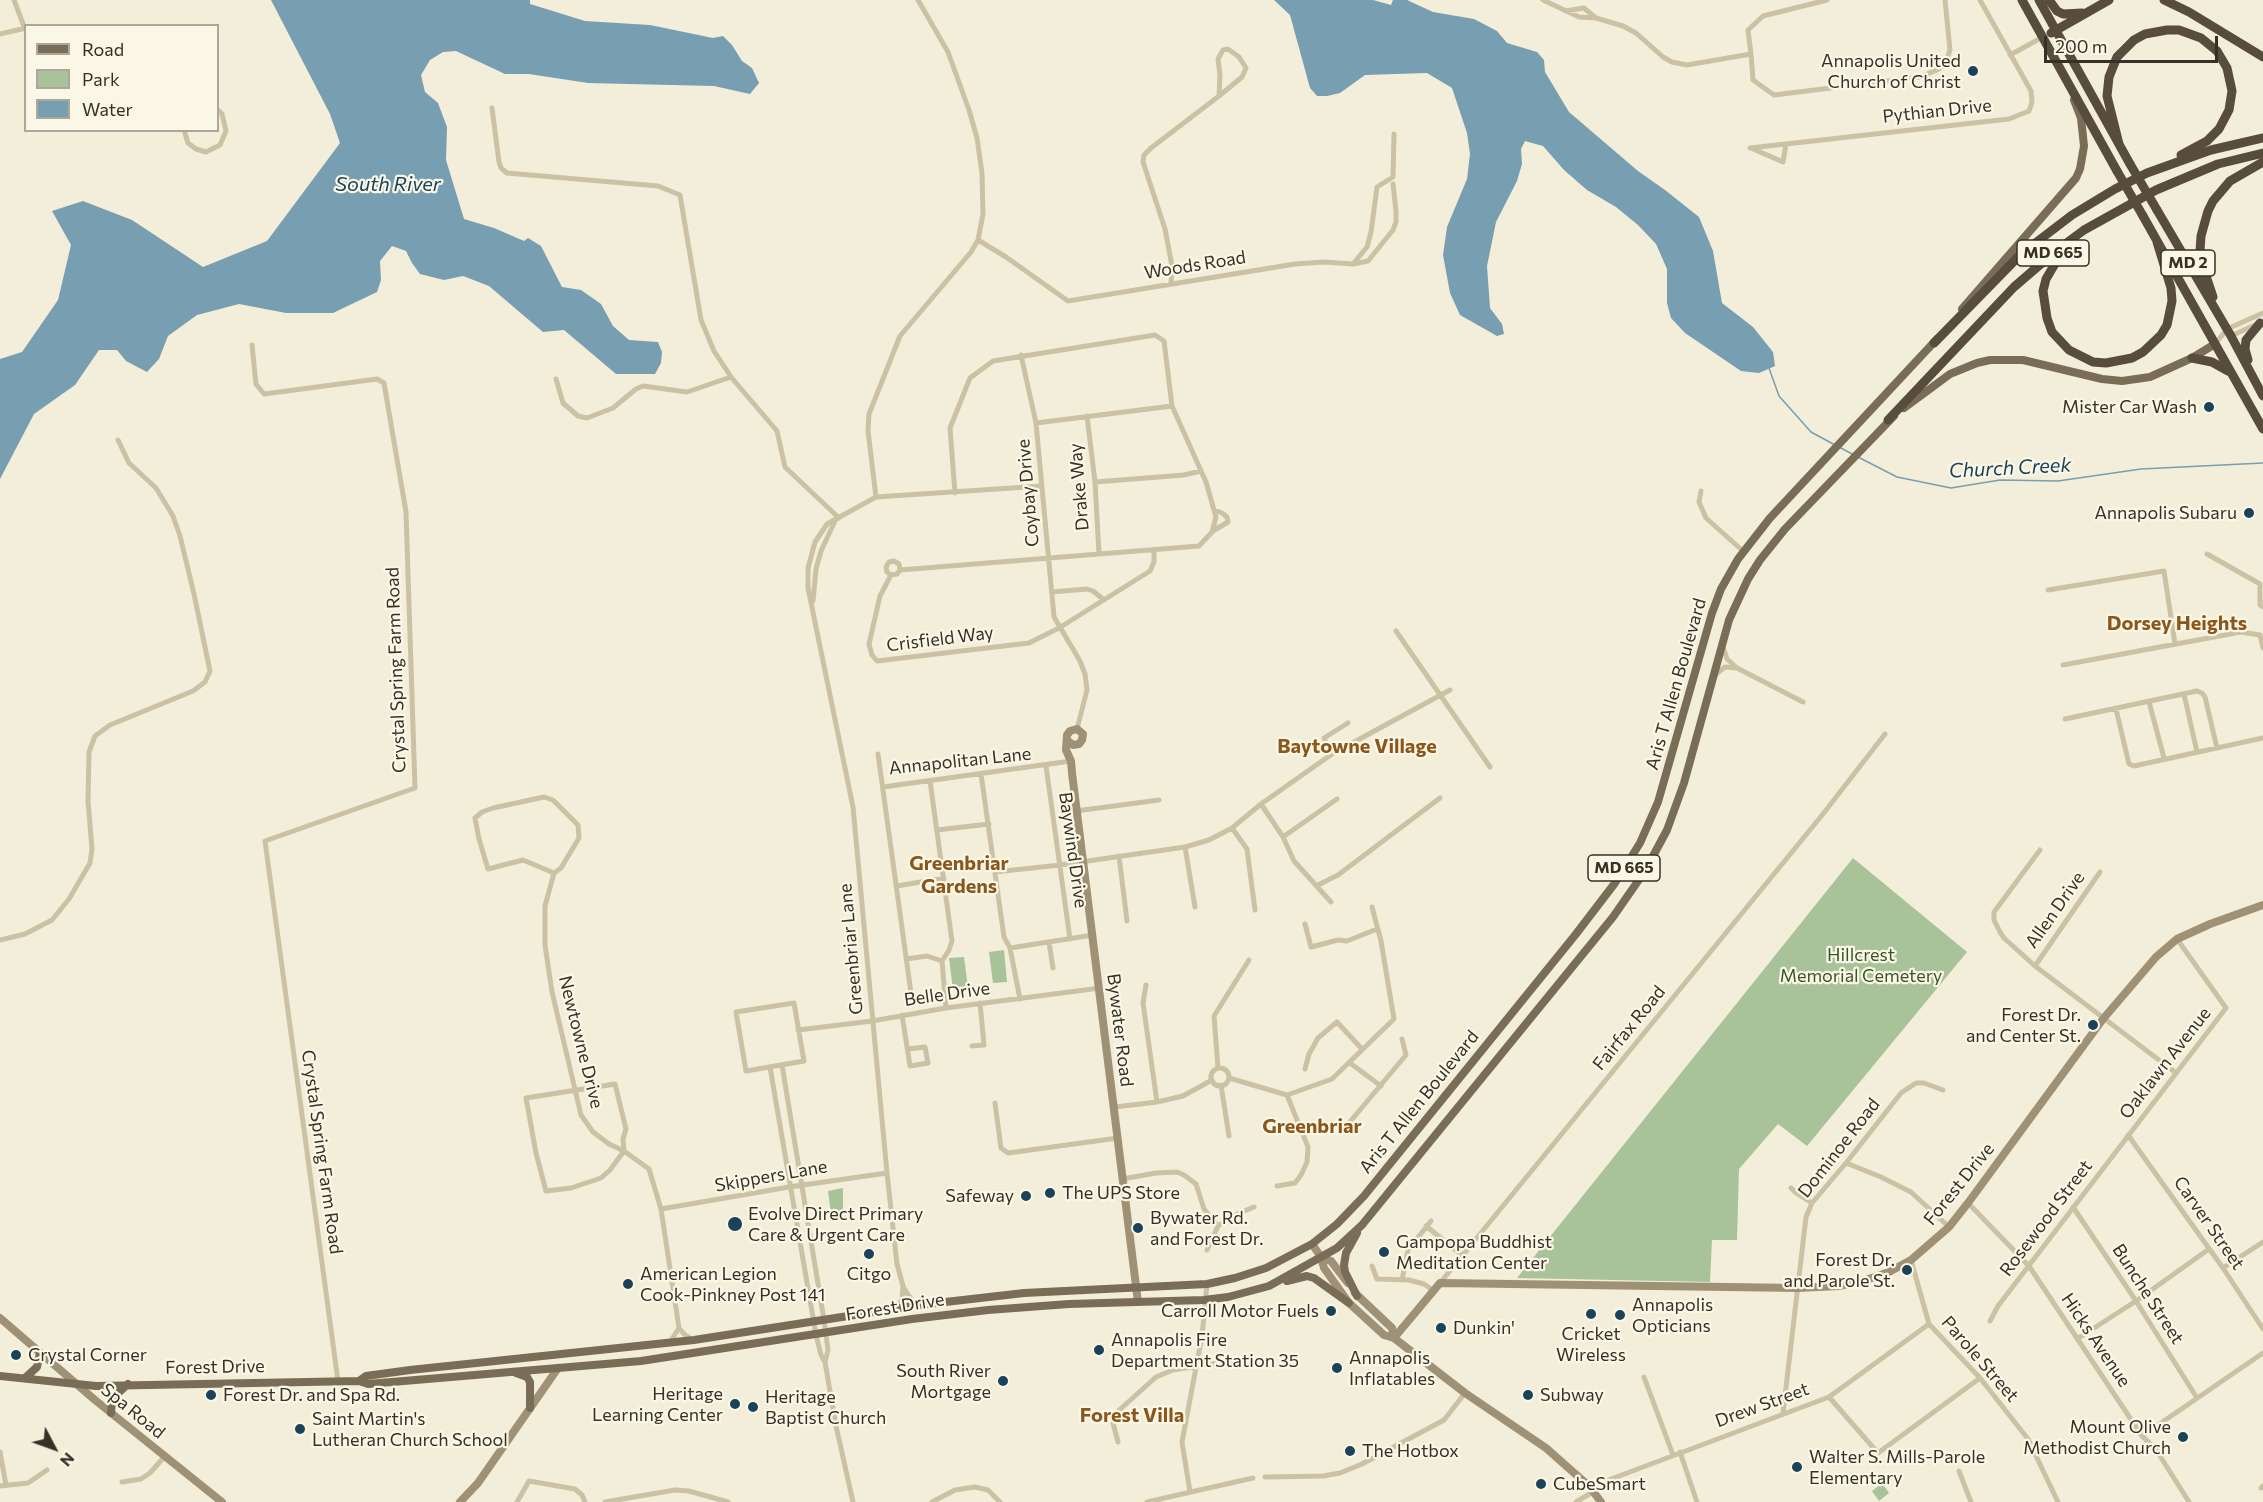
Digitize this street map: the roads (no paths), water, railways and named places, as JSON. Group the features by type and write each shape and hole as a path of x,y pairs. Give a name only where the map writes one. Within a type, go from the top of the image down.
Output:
{"highway":[{"name":"MD 2","path":"2022,0 2263,429"},
{"name":"MD 2","path":"2039,0 2263,396"},
{"path":"2049,0 2057,11 2063,14 2084,13"},
{"path":"2043,37 2109,0"},
{"path":"2164,0 2189,12 2263,57"},
{"path":"2119,144 2109,108 2107,87 2113,67 2125,48 2145,34 2179,30 2201,38 2217,51 2228,68 2232,91 2232,100 2225,121 2207,141 2147,173"},
{"name":"Aris T Allen Boulevard","path":"1934,343 2002,272 2037,241 2072,215 2147,173 2211,150 2263,138"},
{"name":"Aris T Allen Boulevard","path":"1886,422 2014,287 2057,250 2103,219 2145,195 2218,164 2263,153"},
{"path":"2219,316 2202,264 2201,236 2204,223 2213,201 2222,190 2241,174 2263,162"},
{"path":"2103,219 2059,257 2046,279 2043,291 2047,318 2052,332 2060,343 2093,362 2118,362 2132,358 2143,352 2161,335 2167,325 2172,301 2171,288 2157,242"},
{"path":"2253,377 2245,345 2246,340 2261,323"},
{"path":"2215,344 2229,333"},
{"path":"2192,358 2212,362 2232,374"}],"main road":[{"path":"1934,343 2076,178 2082,160 2083,134 2081,118 2068,83"},
{"name":"Aris T Allen Boulevard","path":"1312,1244 1349,1213 1370,1188 1576,934 1629,861 1640,843 1658,802 1712,613 1721,589 1743,551 1770,518 1934,343"},
{"path":"1886,422 1950,374 1984,362 2023,360 2093,377 2121,381 2150,377 2192,358 2215,344"},
{"name":"Aris T Allen Boulevard","path":"1321,1257 1337,1248 1362,1225 1591,945 1645,871 1656,853 1675,810 1712,678 1738,597 1760,560 1785,529 1886,422"},
{"path":"1357,1296 1345,1272 1344,1259 1362,1225"},
{"name":"Forest Drive","path":"359,1381 366,1376 392,1372 694,1340 919,1305 1024,1293 1207,1284 1266,1268 1312,1244"},
{"name":"Forest Drive","path":"0,1376 79,1385 338,1381 359,1381 368,1384 641,1361 912,1319 1085,1304 1204,1300 1228,1297 1269,1286 1321,1257"},
{"path":"1269,1286 1300,1277 1314,1278 1349,1303"},
{"path":"1085,1304 1086,1290"},
{"path":"26,1378 37,1367 39,1353"},
{"path":"558,1368 569,1353"},
{"path":"513,1372 527,1377 530,1382 530,1408"},
{"path":"111,1413 112,1402 128,1384"}],"street":[{"path":"14,0 24,25"},
{"path":"876,497 868,431 869,414 900,336 971,252 978,240 983,214 982,173 977,138 948,51 918,0"},
{"path":"1543,0 1579,17 1596,18 1623,26 1636,33 1672,62 1687,65 1750,54"},
{"path":"1581,8 1582,0"},
{"path":"1827,0 1763,15 1748,30 1753,80 1774,95 1927,75 1939,69 1950,50 1945,0"},
{"path":"1980,0 2010,55 2043,37"},
{"path":"1565,11 1584,8 1596,18"},
{"path":"0,34 24,28"},
{"path":"1171,285 1172,266 1165,230 1143,162 1144,155 1220,96 1242,77 1246,68 1236,54 1228,49 1224,50 1218,59 1220,96"},
{"name":"Pythian Drive","path":"1786,144 1783,162 1750,147 2017,117 2029,111 2032,102 2031,91 2010,55"},
{"path":"492,108 499,162 501,168 507,172 658,186 680,195 701,320 714,351 731,377 777,431 785,467 837,519 876,497 1042,486"},
{"path":"185,132 188,143 195,149 206,152 220,145 226,131 222,114 219,111"},
{"path":"1353,264 1367,246 1377,187 1393,177 1394,134"},
{"path":"1353,264 1368,261 1376,254 1393,230 1396,222 1393,184"},
{"name":"Woods Road","path":"978,240 1006,256 1068,301 1295,264 1324,262 1353,264"},
{"path":"2229,333 2263,312"},
{"path":"2229,333 2261,323"},
{"path":"955,493 950,428 970,378 993,361 1155,335 1164,341 1172,406 1201,471 1214,510 1216,518 1213,531"},
{"name":"Crystal Spring Farm Road","path":"252,345 256,384 264,394 377,379 384,383 406,512 415,788 265,841 338,1381"},
{"name":"Coybay Drive","path":"1021,356 1036,423 1054,617 1059,628"},
{"path":"556,379 563,404 578,416 587,418 613,408 643,386 687,392 731,377"},
{"path":"1036,423 1172,406"},
{"name":"Drake Way","path":"1088,416 1099,554"},
{"path":"0,940 24,934 52,920 69,898 90,862 92,849 88,801 89,752 95,736 110,725 193,691 205,682 209,674 209,660 177,526 165,501 156,488 129,463 118,440"},
{"path":"1095,482 1184,475 1201,471"},
{"path":"1701,491 1700,502 1706,518 1743,551"},
{"path":"1213,531 1228,522 1227,517 1214,510"},
{"name":"Greenbriar Lane","path":"837,519 821,551 816,569 813,611 853,807 897,1264 903,1286 911,1299 919,1305"},
{"name":"Crisfield Way","path":"891,575 897,574 900,570 1199,546 1213,531"},
{"path":"1077,729 1087,690 1085,674 1080,661 1059,628 1150,571 1154,562 1154,551"},
{"path":"2207,554 2260,584 2260,605 2263,607"},
{"name":"Crisfield Way","path":"891,575 887,572 886,567 889,562 894,561 899,564 900,570"},
{"path":"2048,590 2164,571 2175,644"},
{"name":"Crisfield Way","path":"891,575 880,596 869,644 872,656 877,661 1029,643 1059,628"},
{"path":"1052,592 1087,589 1104,600"},
{"path":"1396,631 1490,767"},
{"path":"2063,665 2175,644 2183,645 2241,632 2260,635 2263,648"},
{"path":"1722,645 1727,659 1737,668 1803,702"},
{"path":"1712,678 1725,667 1737,668"},
{"path":"995,872 1185,847 1209,840 1232,828 1261,804 1332,753 1450,690"},
{"path":"2065,719 2197,691 2205,697 2217,748"},
{"path":"2184,694 2197,752"},
{"path":"2149,702 2164,758"},
{"path":"2116,709 2129,764 2133,766 2263,738"},
{"path":"1332,753 1324,738 1348,723"},
{"path":"1077,729 1082,732 1082,740 1078,744 1070,742 1068,732 1077,729"},
{"name":"Fairfax Road","path":"1394,1338 1823,814 1885,734"},
{"name":"Bywater Road","path":"1070,742 1066,750 1071,761 1138,1302"},
{"name":"Annapolitan Lane","path":"878,754 883,787 1071,761"},
{"name":"Baywind Drive","path":"1046,766 1070,939"},
{"path":"981,774 1005,937 1010,948 1020,999"},
{"path":"930,782 952,940 942,961 946,1008"},
{"path":"883,787 911,993"},
{"name":"Newtowne Drive","path":"554,873 523,860 488,869 475,818 482,812 523,800 544,797 553,800 578,825 579,838 561,868 554,873 545,906 545,945 552,992 581,1115 593,1132 609,1144 624,1150 649,1169 661,1209 679,1328"},
{"path":"1317,885 1338,875 1440,798"},
{"path":"1076,811 1159,800"},
{"path":"1283,837 1337,800"},
{"path":"1261,804 1283,837 1294,861 1330,902"},
{"path":"937,830 989,824"},
{"path":"1232,828 1248,849 1255,910"},
{"path":"1185,847 1194,907"},
{"path":"2040,850 1994,912 1994,920 2004,938 2035,966 2176,1072"},
{"path":"1119,856 1127,921"},
{"name":"Allen Drive","path":"2035,966 2100,872"},
{"path":"897,886 944,878"},
{"name":"Forest Drive","path":"1440,1283 1798,1288 1839,1286 1889,1272 1911,1260 1949,1227 2103,1018 2156,957 2177,939 2210,924 2263,905"},
{"path":"1229,1078 1287,1095 1332,1079 1394,1019 1381,941 1372,907"},
{"path":"1305,924 1311,947 1338,940 1347,941 1377,929"},
{"path":"1010,948 1093,935"},
{"name":"Oaklawn Avenue","path":"2128,1136 2226,1008 2177,939"},
{"path":"1049,942 1053,968"},
{"path":"906,959 927,956 942,961"},
{"path":"1218,1068 1214,1016 1249,960"},
{"path":"1146,985 1143,1003 1157,1102"},
{"name":"Belle Drive","path":"798,1030 872,1022 946,1008 1100,988"},
{"path":"794,1003 804,1061 782,1065 746,1071 736,1012 794,1003"},
{"path":"972,1046 984,1045 980,1003"},
{"path":"902,1015 910,1066 928,1063 925,1047 908,1049"},
{"path":"1305,1069 1309,1054 1318,1038 1337,1022 1362,1049"},
{"path":"1349,1123 1406,1055 1402,1039"},
{"path":"1350,1064 1381,1086"},
{"path":"782,1065 824,1320 828,1350 825,1362"},
{"path":"770,1067 816,1335 825,1362 853,1502"},
{"path":"1212,1080 1213,1071 1218,1068 1226,1070 1229,1078"},
{"path":"1212,1080 1215,1084 1221,1085 1229,1078"},
{"path":"1115,1107 1183,1096 1212,1080"},
{"name":"Dominoe Road","path":"1783,1413 1806,1218 1812,1203 1901,1093 1912,1085 1924,1083 1943,1090"},
{"path":"615,1084 626,1129 623,1139 624,1150 610,1170 601,1178 571,1188 546,1191 526,1098 615,1084"},
{"path":"1221,1085 1229,1136"},
{"path":"1277,1186 1294,1183 1307,1162 1308,1147 1287,1095"},
{"path":"994,1103 1001,1149 1008,1153 1118,1138"},
{"name":"Rosewood Street","path":"1990,1321 1998,1306 2128,1136"},
{"name":"Carver Street","path":"2128,1136 2223,1268 2263,1329"},
{"path":"1846,1163 1911,1192 1949,1227"},
{"path":"1122,1179 1156,1173 1176,1172 1184,1175 1196,1184 1204,1209 1218,1226"},
{"name":"Skippers Lane","path":"661,1209 887,1173"},
{"path":"1791,1188 1812,1203"},
{"name":"Hicks Avenue","path":"1968,1203 2029,1266 2142,1436 2155,1448 2189,1502"},
{"path":"1207,1250 1218,1226 1254,1207"},
{"name":"Bunche Street","path":"2073,1207 2197,1398"},
{"path":"1402,1280 1408,1250 1429,1223 1462,1256"},
{"path":"2223,1268 2263,1242"},
{"path":"1312,1244 1321,1257 1324,1268 1349,1303 1384,1335 1394,1338 1465,1393 1546,1448 1592,1490 1601,1502"},
{"path":"2077,1339 2136,1301 2209,1249"},
{"path":"1321,1257 1331,1261 1357,1296 1392,1328 1394,1338"},
{"name":"Parole Street","path":"1911,1260 1929,1324 1980,1378 2028,1439 2058,1502"},
{"path":"1372,1266 1377,1279 1424,1284 1434,1291"},
{"path":"1190,1492 1182,1442 1197,1365 1207,1284"},
{"path":"895,1308 902,1300 903,1286"},
{"name":"Spa Road","path":"0,1318 111,1413 222,1502"},
{"name":"Drew Street","path":"1576,1502 1592,1490 1680,1452 1829,1397 1929,1324"},
{"path":"679,1328 684,1335 694,1340"},
{"path":"669,1343 676,1336 679,1328"},
{"path":"2142,1436 2263,1353"},
{"path":"1118,1442 1113,1423 1116,1413 1164,1373 1197,1365 1231,1361"},
{"path":"460,1502 478,1483 558,1368"},
{"path":"1644,1377 1673,1455"},
{"path":"1829,1397 1878,1453 1980,1378"},
{"path":"1265,1477 1323,1476 1340,1473 1362,1464 1444,1420 1465,1393"},
{"path":"0,1452 3,1486 28,1483 47,1470"},
{"path":"1680,1452 1697,1502"},
{"path":"122,1482 141,1479 150,1473 165,1456"},
{"path":"1959,1471 1971,1502"},
{"path":"1147,1502 1253,1478"},
{"path":"517,1502 529,1481 575,1489 582,1495 585,1502"},
{"path":"932,1502 955,1490 975,1487 988,1490 1000,1502"},
{"path":"605,1502 631,1499 660,1491 682,1491 728,1502"}],"water":[{"name":"South River","path":"271,0 530,0 530,4 585,21 650,25 713,38 723,36 742,61 752,68 759,83 750,94 714,86 588,83 529,74 505,74 456,51 443,52 430,60 421,75 425,92 438,103 447,127 446,160 464,219 494,228 524,241 528,238 541,246 562,287 581,290 601,304 613,326 629,340 658,342 662,352 661,363 655,374 616,374 564,330 543,332 489,286 463,276 444,280 420,274 406,251 392,246 380,261 381,280 377,292 333,313 286,313 239,304 197,315 168,336 159,359 147,372 126,361 117,350 99,350 75,385 34,414 0,479 0,359 22,352 58,300 71,245 52,211 83,201 132,220 203,267 267,241 340,143 330,114"},
{"path":"1274,0 1373,0 1391,5 1393,0 1407,0 1433,12 1474,19 1497,31 1507,43 1537,52 1544,60 1545,72 1569,112 1638,171 1699,217 1713,251 1722,303 1753,327 1773,352 1775,366 1759,373 1741,371 1685,333 1671,318 1667,303 1667,269 1656,244 1616,207 1587,190 1564,170 1543,146 1525,141 1521,149 1522,164 1517,181 1496,222 1487,266 1490,308 1502,324 1504,334 1497,336 1460,315 1450,293 1443,255 1447,227 1467,179 1470,154 1467,133 1452,88 1427,73 1365,75 1340,93 1317,96 1310,88 1290,15"}],"waterway":[{"name":"Church Creek","path":"1769,368 1779,396 1811,432 1835,445"},
{"name":"Church Creek","path":"1839,447 1854,455"},
{"name":"Church Creek","path":"1858,457 1897,477 1951,488 2000,480 2058,481 2141,469 2263,463"}],"place":[{"name":"Annapolis United Church of Christ","path":"1973,71"},
{"name":"Mister Car Wash","path":"2209,407"},
{"name":"Annapolis Subaru","path":"2249,513"},
{"name":"Forest Dr. and Center St.","path":"2093,1025"},
{"name":"The UPS Store","path":"1050,1193"},
{"name":"Safeway","path":"1026,1196"},
{"name":"Evolve Direct Primary Care & Urgent Care","path":"735,1224"},
{"name":"Bywater Rd. and Forest Dr.","path":"1138,1228"},
{"name":"Gampopa Buddhist Meditation Center","path":"1384,1252"},
{"name":"Citgo","path":"869,1254"},
{"name":"Forest Dr. and Parole St.","path":"1907,1270"},
{"name":"American Legion Cook-Pinkney Post 141","path":"628,1284"},
{"name":"Carroll Motor Fuels","path":"1331,1311"},
{"name":"Cricket Wireless","path":"1591,1314"},
{"name":"Annapolis Opticians","path":"1620,1315"},
{"name":"Dunkin'","path":"1441,1328"},
{"name":"Annapolis Fire Department Station 35","path":"1099,1350"},
{"name":"Crystal Corner","path":"16,1355"},
{"name":"Annapolis Inflatables","path":"1337,1368"},
{"name":"South River Mortgage","path":"1003,1381"},
{"name":"Forest Dr. and Spa Rd.","path":"211,1395"},
{"name":"Subway","path":"1528,1395"},
{"name":"Heritage Learning Center","path":"735,1404"},
{"name":"Heritage Baptist Church","path":"753,1407"},
{"name":"Saint Martin's Lutheran Church School","path":"300,1429"},
{"name":"Mount Olive Methodist Church","path":"2183,1437"},
{"name":"The Hotbox","path":"1350,1451"},
{"name":"Walter S. Mills-Parole Elementary","path":"1797,1467"},
{"name":"CubeSmart","path":"1541,1484"}],"district":[{"name":"Dorsey Heights","path":"2177,623"},
{"name":"Baytowne Village","path":"1357,746"},
{"name":"Greenbriar Gardens","path":"959,874"},
{"name":"Greenbriar","path":"1312,1126"},
{"name":"Forest Villa","path":"1132,1415"}],"park label":[{"name":"Hillcrest Memorial Cemetery","path":"1861,965"}]}
